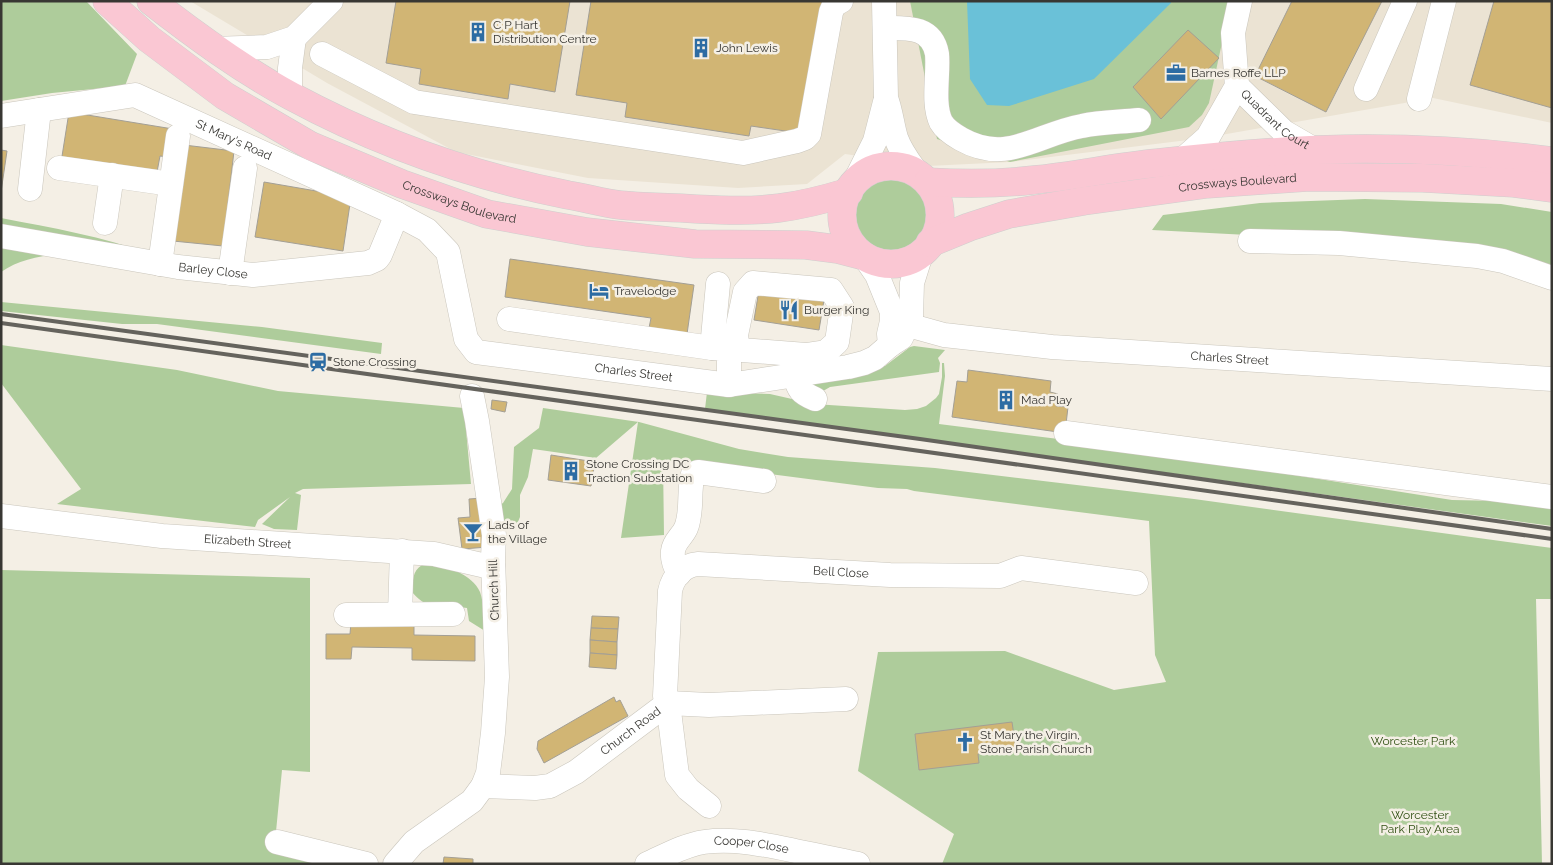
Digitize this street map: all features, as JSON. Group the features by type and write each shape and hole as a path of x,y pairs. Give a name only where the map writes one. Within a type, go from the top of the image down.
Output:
{"main road":[{"name":"Crossways Boulevard","path":"107,1 149,39 225,96 311,146 402,184 486,214 597,234 695,244 806,245 837,249 864,256"},
{"path":"150,1 213,49 290,96 380,139 432,159 524,186 620,205 716,210 770,209 809,203 852,186 871,169 884,166 902,168 922,177 966,184 1016,182 1182,160 1316,150 1432,150 1515,156 1552,161"},
{"path":"852,186 844,206 843,227 849,240 864,256 879,262 895,264 911,259 926,247 937,227 939,211 937,201 922,177"},
{"name":"Crossways Boulevard","path":"926,247 969,227 1009,214 1084,201 1207,184 1309,177 1432,179 1514,183 1552,188"}],"street":[{"path":"322,54 414,102 678,144 747,153 797,141 803,139 808,134 830,12 834,5 841,1"},
{"path":"884,1 886,98 900,148 922,177"},
{"name":"Quadrant Court","path":"1182,160 1208,137 1237,86 1234,33 1240,1"},
{"path":"1366,90 1405,1"},
{"path":"1419,99 1444,1"},
{"path":"213,49 267,47 294,38 329,2"},
{"path":"885,28 922,31 930,38 937,54 938,109 942,123 960,138 977,147 991,150 1012,148 1082,126 1139,120"},
{"path":"290,96 290,68 294,38"},
{"name":"Quadrant Court","path":"1237,86 1284,132 1316,150"},
{"name":"St Mary's Road","path":"1,116 135,95 397,214 427,230 448,252"},
{"path":"852,186 875,140 886,98"},
{"path":"30,188 39,110"},
{"path":"160,264 178,136"},
{"path":"59,168 171,184"},
{"path":"230,273 245,168"},
{"path":"105,224 112,175"},
{"name":"Barley Close","path":"1,236 160,264 253,276 371,262 380,255 397,214"},
{"path":"1250,241 1340,242 1477,256 1503,262 1552,278"},
{"path":"908,325 911,313 912,283 926,247"},
{"name":"Charles Street","path":"448,252 466,339 476,352 729,385 864,363 880,354 901,338 908,325 944,335 1052,347 1552,379"},
{"path":"864,256 877,275 892,312 889,334 890,345"},
{"path":"509,319 726,349 806,355 826,352 837,342 842,308 831,290 753,283 745,292 736,335 726,349"},
{"path":"718,284 729,385"},
{"path":"795,375 798,388 815,399"},
{"name":"Church Hill","path":"472,396 493,526 497,677 490,758 488,773 483,786"},
{"path":"1066,434 1552,497"},
{"path":"709,806 688,789 677,775 668,703 665,696 670,591 673,582 679,574 673,561 673,549 675,542 684,531 688,522 693,474 698,472 764,481"},
{"name":"Elizabeth Street","path":"1,516 162,536 294,546 402,551 440,555 493,566"},
{"path":"400,614 402,551"},
{"name":"Bell Close","path":"679,574 688,566 698,564 890,576 1000,576 1021,568 1136,583"},
{"path":"346,615 453,614"},
{"name":"Church Road","path":"483,786 544,788 556,783 576,772 668,703 709,705 846,699"},
{"path":"396,864 414,842 472,800 483,786"},
{"name":"Cooper Close","path":"647,864 683,847 723,840 744,841 858,864"},
{"path":"277,842 366,864"}],"shaded area":[{"path":"190,1 1552,1 1552,123 1433,98 1204,138 1010,162 928,166 845,154 807,184 738,188 588,178 456,152 327,83"}],"green space":[{"path":"1,1 86,1 137,54 125,86 52,93 1,101"},
{"path":"910,1 1231,1 1209,103 1202,115 1189,127 1010,162 937,139"},
{"path":"898,177 918,187 926,200 928,214 926,228 918,241 905,249 884,251 864,241 856,228 854,207 864,187 877,179"},
{"path":"1365,199 1501,204 1552,212 1552,265 1289,237 1152,230 1163,215 1260,203"},
{"path":"1,218 96,238 151,255 54,254 17,263 1,272"},
{"path":"1,302 262,327 382,343 381,354 157,324 122,324 1,311"},
{"path":"1,345 177,370 278,391 464,408 471,484 303,489 295,493 301,495 297,530 274,529 262,524 290,497 258,520 255,527 57,504 81,489 1,383"},
{"path":"914,346 945,350 938,358 940,363 939,372 830,387 818,394 811,385 882,363 885,366"},
{"path":"942,363 944,363 945,376 939,424 1099,444 1452,500 1552,502 1552,526 705,409 707,392 770,394 814,404 905,410 917,409 926,406 939,394"},
{"path":"543,408 639,422 739,449 788,457 935,468 1194,499 1552,548 1552,599 1536,599 1542,864 942,864 954,834 858,771 878,652 1005,651 1114,690 1166,682 1155,655 1149,521 907,489 878,488 663,460 664,535 621,538 638,422 596,458 533,449 528,477 520,495 520,517 515,529 499,530 496,507 503,503 512,489 514,447 539,428"},
{"path":"422,565 447,568 470,579 476,585 480,592 484,611 485,631 469,621 467,608 431,606 418,599 412,592 413,580 416,570"},
{"path":"1,570 310,578 310,772 282,770 274,852 317,864 1,864"}],"water":[{"path":"967,1 1171,1 1171,3 1094,79 1009,106 987,105 970,79"}],"building":[{"name":"C P Hart Distribution Centre","path":"396,1 570,1 555,92 510,84 508,99 419,84 421,69 386,63"},
{"name":"John Lewis","path":"591,1 826,1 806,134 751,126 749,136 625,117 627,103 576,95"},
{"path":"1292,1 1382,1 1326,112 1255,76"},
{"path":"1494,1 1552,1 1552,108 1470,85"},
{"name":"Barnes Roffe LLP","path":"1188,30 1219,58 1161,119 1133,87"},
{"path":"69,112 173,129 169,157 160,156 157,172 60,169"},
{"path":"184,145 234,151 223,246 173,241"},
{"path":"1,150 7,151 1,192"},
{"path":"264,182 351,197 343,251 255,237"},
{"name":"Travelodge","path":"510,259 694,285 687,334 649,328 651,318 505,297"},
{"name":"Burger King","path":"759,290 824,300 819,330 754,320"},
{"name":"Mad Play","path":"968,370 1051,381 1050,392 1058,394 1056,406 1068,407 1065,433 952,417 957,381 967,382"},
{"path":"492,400 507,402 505,412 491,409"},
{"name":"Stone Crossing DC Traction Substation","path":"551,455 595,462 591,486 548,480"},
{"name":"Lads of the Village","path":"483,498 488,547 462,549 458,518 470,517 469,499"},
{"path":"592,616 619,617 618,629 591,628"},
{"path":"351,622 414,623 414,635 475,636 475,661 412,660 412,648 352,647 351,659 326,659 326,634 350,634"},
{"path":"591,628 618,629 617,642 590,640"},
{"path":"590,640 617,642 617,655 590,653"},
{"path":"590,653 617,655 616,669 589,667"},
{"path":"614,697 616,702 620,700 628,716 544,763 537,749 538,741"},
{"name":"St Mary the Virgin, Stone Parish Church","path":"1012,722 1016,749 978,754 979,763 919,770 915,734"},
{"path":"444,857 473,859 473,864 443,864"}],"railway":[{"path":"1,314 920,439 1552,529"},
{"path":"1,323 776,428 1552,539"}],"place":[{"name":"C P Hart Distribution Centre","path":"478,32"},
{"name":"John Lewis","path":"701,48"},
{"name":"Barnes Roffe LLP","path":"1176,73"},
{"name":"Travelodge","path":"599,291"},
{"name":"Burger King","path":"789,310"},
{"name":"Stone Crossing","path":"318,362"},
{"name":"Mad Play","path":"1006,400"},
{"name":"Stone Crossing DC Traction Substation","path":"571,471"},
{"name":"Lads of the Village","path":"473,532"},
{"name":"St Mary the Virgin, Stone Parish Church","path":"965,742"}],"park label":[{"name":"Worcester Park","path":"1413,741"},
{"name":"Worcester Park Play Area","path":"1420,822"}]}
